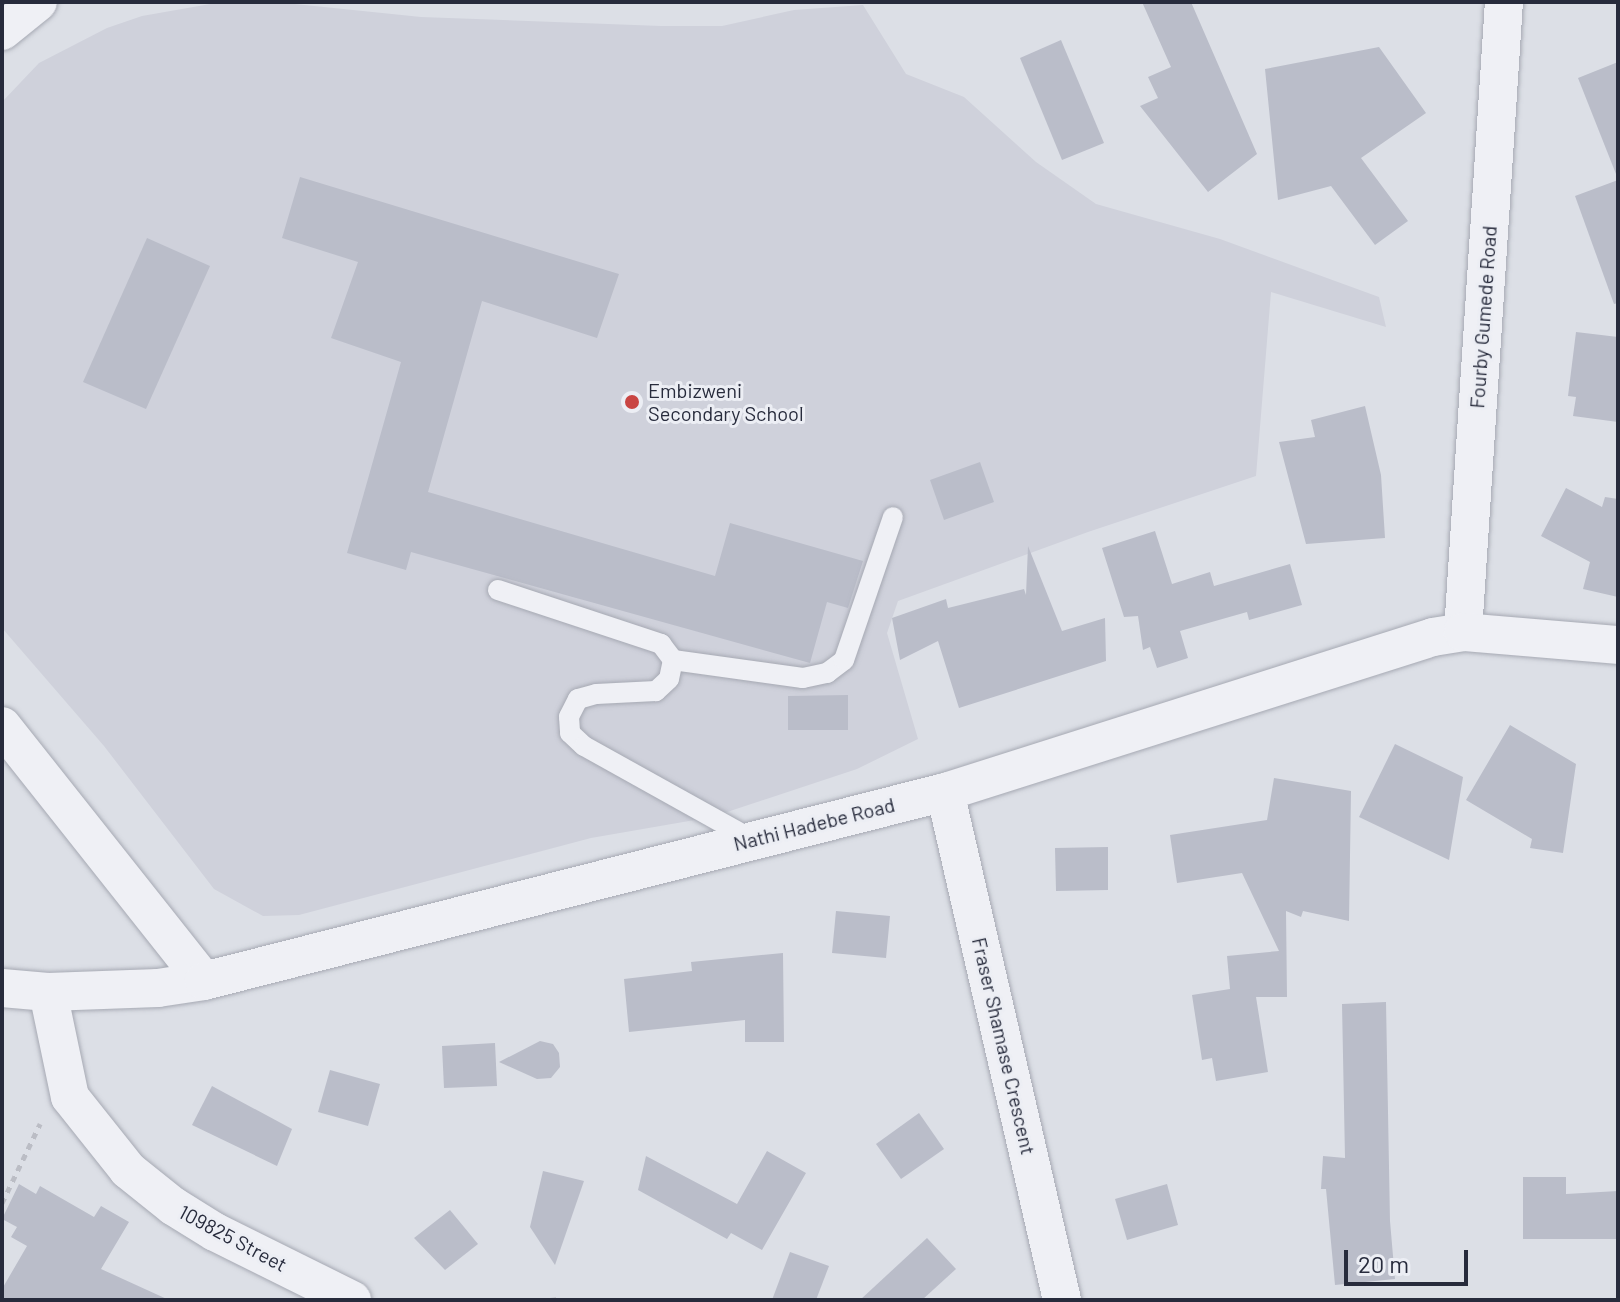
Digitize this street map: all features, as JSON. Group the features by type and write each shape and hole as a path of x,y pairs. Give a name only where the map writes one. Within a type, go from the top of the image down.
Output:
{"street":[{"path":"2,31 38,2"},
{"name":"Fourby Gumede Road","path":"1463,632 1504,2"},
{"name":"Nathi Hadebe Road","path":"2,988 48,992 158,988 204,981 751,839 945,792 1433,637 1463,632 1618,645"},
{"path":"2,726 204,981"},
{"name":"Fraser Shamase Crescent","path":"945,792 1062,1300"},
{"name":"109825 Street","path":"48,992 70,1097 128,1170 173,1206 215,1232 352,1300"}],"lane":[{"path":"498,590 661,644 673,660 803,678 827,673 844,660 893,517"},
{"path":"673,660 669,679 656,691 596,694 578,699 569,717 570,733 584,746 751,839"}],"path":[{"path":"2,1203 38,1126 70,1097"},
{"path":"550,1300 560,1299"}],"shaded area":[{"name":"Embizweni Secondary School","path":"216,3 285,3 421,17 661,26 722,26 794,10 863,5 906,74 964,97 1036,162 1096,204 1220,239 1379,297 1386,327 1271,292 1256,476 1088,532 898,601 887,633 918,739 857,769 712,817 591,838 299,915 263,916 214,889 104,746 2,628 2,102 39,63 107,28 142,16"}],"building":[{"path":"1142,2 1191,2 1257,154 1208,192 1140,106 1158,98 1148,77 1171,67"},
{"path":"1061,40 1104,143 1062,160 1020,58"},
{"path":"1379,47 1426,113 1361,158 1408,221 1375,245 1331,186 1278,200 1265,69"},
{"path":"1618,62 1618,173 1616,174 1578,78"},
{"path":"300,177 619,274 597,338 482,301 428,492 715,576 730,523 863,561 848,608 827,602 810,663 411,552 406,570 347,553 401,362 331,338 358,262 282,238"},
{"path":"1618,180 1618,303 1614,304 1575,196"},
{"path":"147,238 210,266 146,409 83,382"},
{"path":"1576,332 1618,337 1618,422 1573,416 1576,397 1568,396"},
{"path":"1365,406 1381,475 1385,538 1306,544 1279,442 1315,437 1311,420"},
{"path":"980,462 994,502 944,520 930,480"},
{"path":"1566,488 1602,507 1605,497 1618,499 1618,597 1583,589 1590,562 1541,536"},
{"path":"1155,531 1172,584 1210,572 1214,586 1290,564 1302,605 1249,620 1247,612 1180,631 1188,658 1157,668 1150,647 1143,650 1138,616 1124,617 1102,548"},
{"path":"1028,546 1062,631 1105,618 1106,661 959,708 938,641 900,660 892,618 946,599 948,608 1024,589 1026,595"},
{"path":"848,695 848,730 788,730 788,696"},
{"path":"1510,725 1576,764 1563,853 1530,848 1532,839 1466,800"},
{"path":"1395,744 1463,777 1449,860 1359,817"},
{"path":"1274,778 1351,791 1349,921 1303,911 1301,917 1286,911 1287,997 1256,997 1268,1072 1216,1081 1212,1058 1202,1060 1192,995 1230,989 1227,956 1279,951 1242,873 1177,883 1170,835 1267,820"},
{"path":"1108,847 1108,890 1056,891 1055,848"},
{"path":"836,911 890,916 886,958 832,953"},
{"path":"783,953 784,1042 745,1042 745,1020 629,1032 624,979 692,971 691,962"},
{"path":"1386,1002 1390,1221 1395,1279 1335,1285 1326,1189 1321,1189 1323,1156 1345,1158 1342,1004"},
{"path":"540,1041 553,1044 559,1053 560,1067 551,1078 537,1079 499,1062"},
{"path":"495,1043 497,1086 444,1088 442,1046"},
{"path":"330,1070 380,1084 368,1126 318,1112"},
{"path":"212,1086 292,1129 277,1166 192,1125"},
{"path":"919,1113 944,1149 901,1179 876,1144"},
{"path":"767,1151 806,1173 762,1250 731,1233 727,1239 638,1190 646,1156 737,1204"},
{"path":"543,1171 584,1181 555,1265 530,1227"},
{"path":"1523,1177 1566,1177 1566,1194 1618,1191 1618,1239 1523,1239"},
{"path":"19,1184 36,1194 40,1186 94,1217 101,1206 129,1222 101,1269 169,1300 2,1300 2,1289 27,1246 11,1237 17,1227 2,1219"},
{"path":"1167,1184 1178,1225 1127,1240 1115,1199"},
{"path":"450,1210 478,1244 445,1270 414,1238"},
{"path":"927,1238 956,1269 922,1300 860,1300"},
{"path":"790,1252 829,1266 816,1300 772,1300"}],"place":[{"name":"Embizweni Secondary School","path":"632,402"}]}
